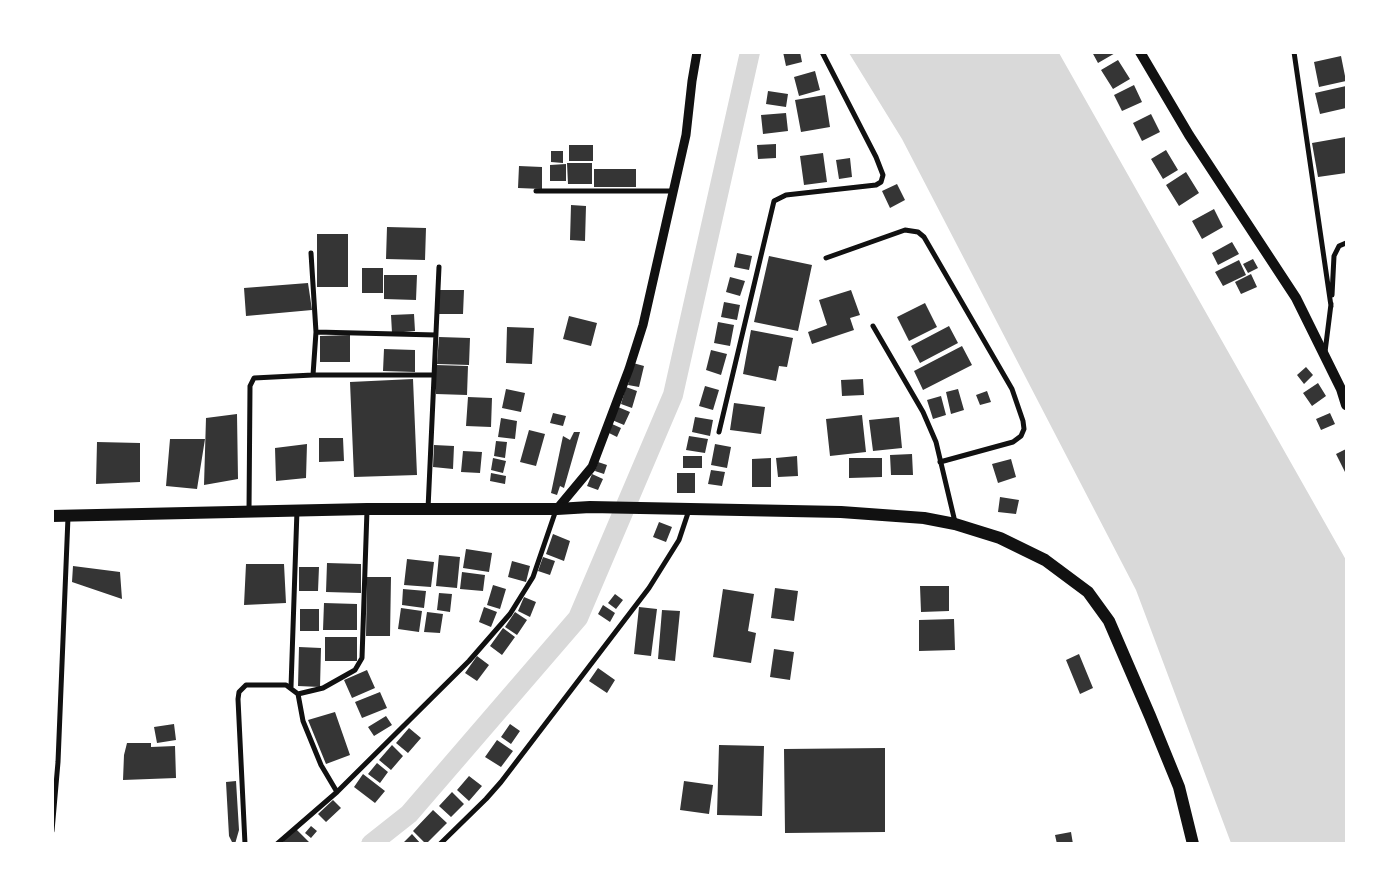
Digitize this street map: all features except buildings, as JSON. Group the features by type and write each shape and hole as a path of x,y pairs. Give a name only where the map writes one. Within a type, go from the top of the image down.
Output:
{"main road":[{"path":"1140,52 1189,135 1296,298 1341,389 1346,405"},
{"path":"52,516 297,510 557,509 590,507 841,512 924,518 955,524 1000,538 1045,560 1088,592 1109,622 1179,787 1193,844"}],"street":[{"path":"277,844 337,792 469,661 510,614 533,576 557,509 592,467 629,369 643,325 686,135 697,52"},
{"path":"719,432 774,201 778,197 786,195 876,185 881,182 883,176 876,157 822,52"},
{"path":"1294,52 1331,306"},
{"path":"536,191 673,191"},
{"path":"826,258 905,230 918,232 924,237 1012,389 1023,421 1024,429 1021,436 1013,442 940,462"},
{"path":"1324,355 1331,306 1334,256 1339,246 1346,244"},
{"path":"311,253 316,332 313,375"},
{"path":"428,509 439,267"},
{"path":"872,326 923,412 936,442 955,524"},
{"path":"316,332 436,335"},
{"path":"249,512 251,381 259,377 313,375 434,375"},
{"path":"440,844 501,782 649,588 679,540 685,508"},
{"path":"298,694 323,688 355,670 362,658 367,509"},
{"path":"291,687 297,510"},
{"path":"52,831 58,762 68,515"},
{"path":"245,844 239,692 246,685 286,685 298,694 303,721 321,765 337,792"}],"shaded area":[{"path":"849,53 1059,53 1346,560 1346,843 1231,843 1136,590 902,139"}],"waterway":[{"path":"371,844 409,814 578,618 673,395 750,52"}]}
